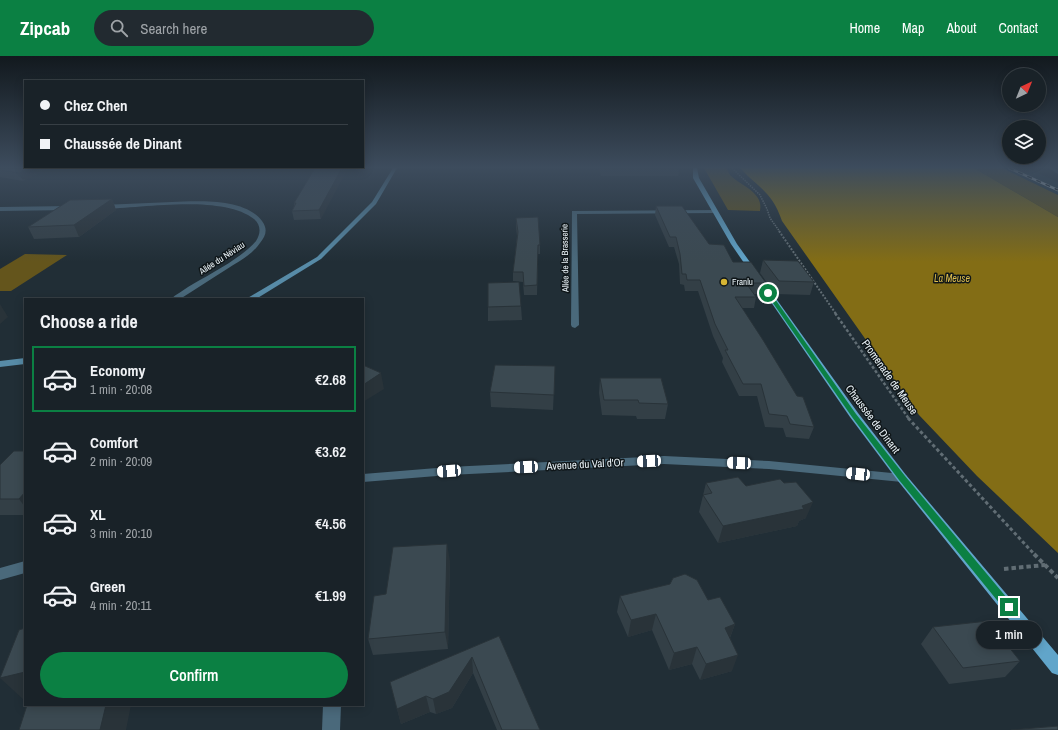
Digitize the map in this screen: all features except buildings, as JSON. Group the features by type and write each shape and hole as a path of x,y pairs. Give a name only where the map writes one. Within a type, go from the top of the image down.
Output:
{"main road":[{"path":"252,298 319,258 376,199"},
{"name":"Chaussée de Dinant","path":"708,199 734,244 850,409 902,478 1058,667"},
{"path":"0,364 24,362"}],"street":[{"name":"Allée du Néviau","path":"97,207 176,204 224,206 247,212 260,223 263,230 262,236 256,245 248,252 177,298"},
{"path":"0,209 74,208"},
{"name":"Allée de la Brasserie","path":"575,326 574,212 715,211"},
{"name":"Avenue du Val d'Or","path":"364,478 449,471 664,460 769,465 902,478"},
{"path":"0,574 24,567"},
{"path":"331,730 332,706"}],"path":[{"name":"Promenade de Meuse","path":"763,199 767,205 770,218 908,418 1058,578"},
{"path":"1023,567 1045,565"}],"shaded area":[{"path":"722,199 759,199 760,211 728,210"},
{"path":"1028,199 1058,199 1058,217"},
{"path":"25,254 67,255 11,291 0,291 0,269"}],"water":[{"name":"La Meuse","path":"772,199 1028,199 1058,217 1058,553 977,476 919,415 782,221"}],"place":[{"name":"Franlu","path":"724,282"}],"route":[{"path":"768,293 854,415 902,478 1009,607"}]}
